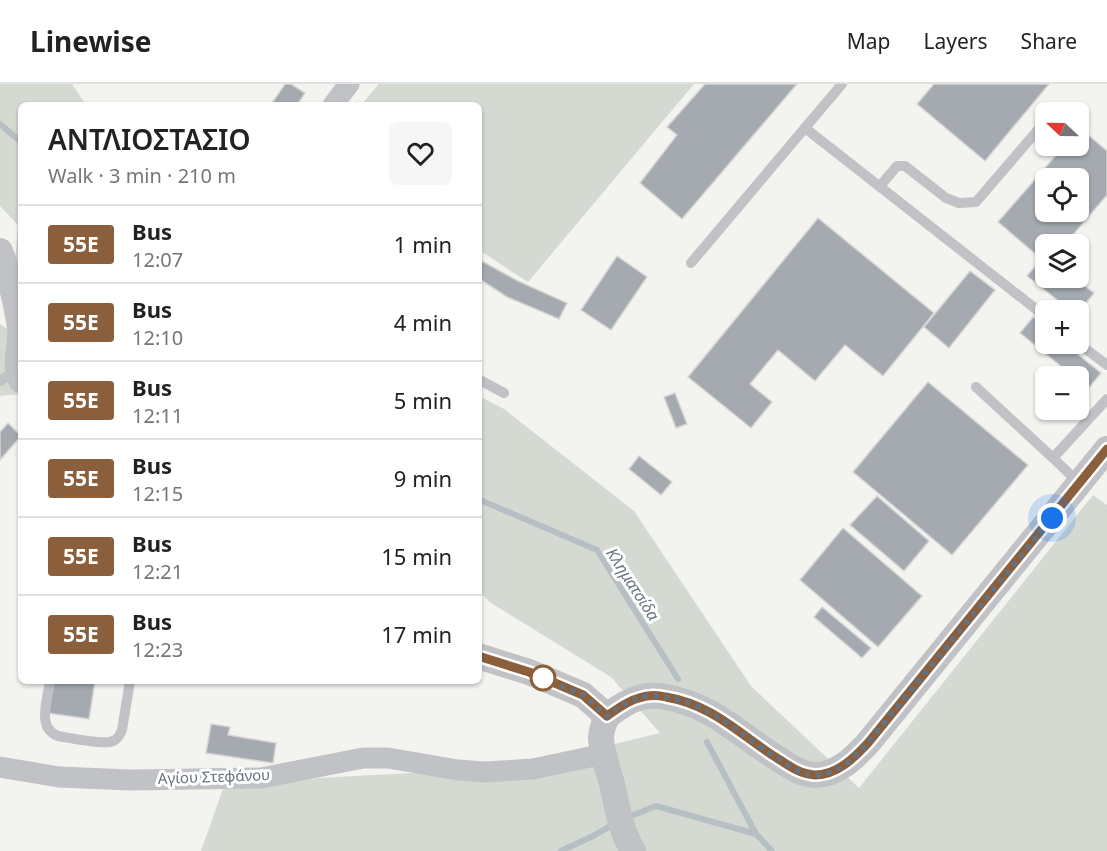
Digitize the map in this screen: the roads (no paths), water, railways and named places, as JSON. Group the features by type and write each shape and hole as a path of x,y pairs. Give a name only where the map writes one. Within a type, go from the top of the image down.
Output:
{"street":[{"path":"335,102 349,84"},
{"path":"0,251 9,274 18,320"},
{"path":"13,377 18,343"},
{"path":"633,851 623,830 604,754 601,736 607,716 625,703 641,696 661,696 681,700 702,707 729,723 759,747 800,772 815,775 840,768 868,743 1107,449"},
{"path":"482,657 529,672 583,695 607,716"},
{"name":"Αγίου Στεφάνου","path":"0,767 60,777 132,780 261,778 363,758 388,759 484,772 533,769 604,754"}],"lane":[{"path":"691,263 842,84"},
{"path":"805,128 1035,308"},
{"path":"880,186 897,166 905,166 946,198 959,203 976,202 1035,133"},
{"path":"1089,351 1107,365"},
{"path":"482,381 504,393"},
{"path":"976,387 1080,483"},
{"path":"1053,458 1107,399"},
{"path":"51,684 45,718 47,730 58,736 104,743 116,740 120,735 130,684"}],"waterway":[{"name":"Κληματσίδα","path":"0,124 18,139"},
{"name":"Κληματσίδα","path":"482,501 597,550 678,679"},
{"path":"707,742 756,834"},
{"name":"Κληματσίδα","path":"626,818 656,806 756,834 772,851"},
{"name":"Κληματσίδα","path":"561,851 614,824"}]}
